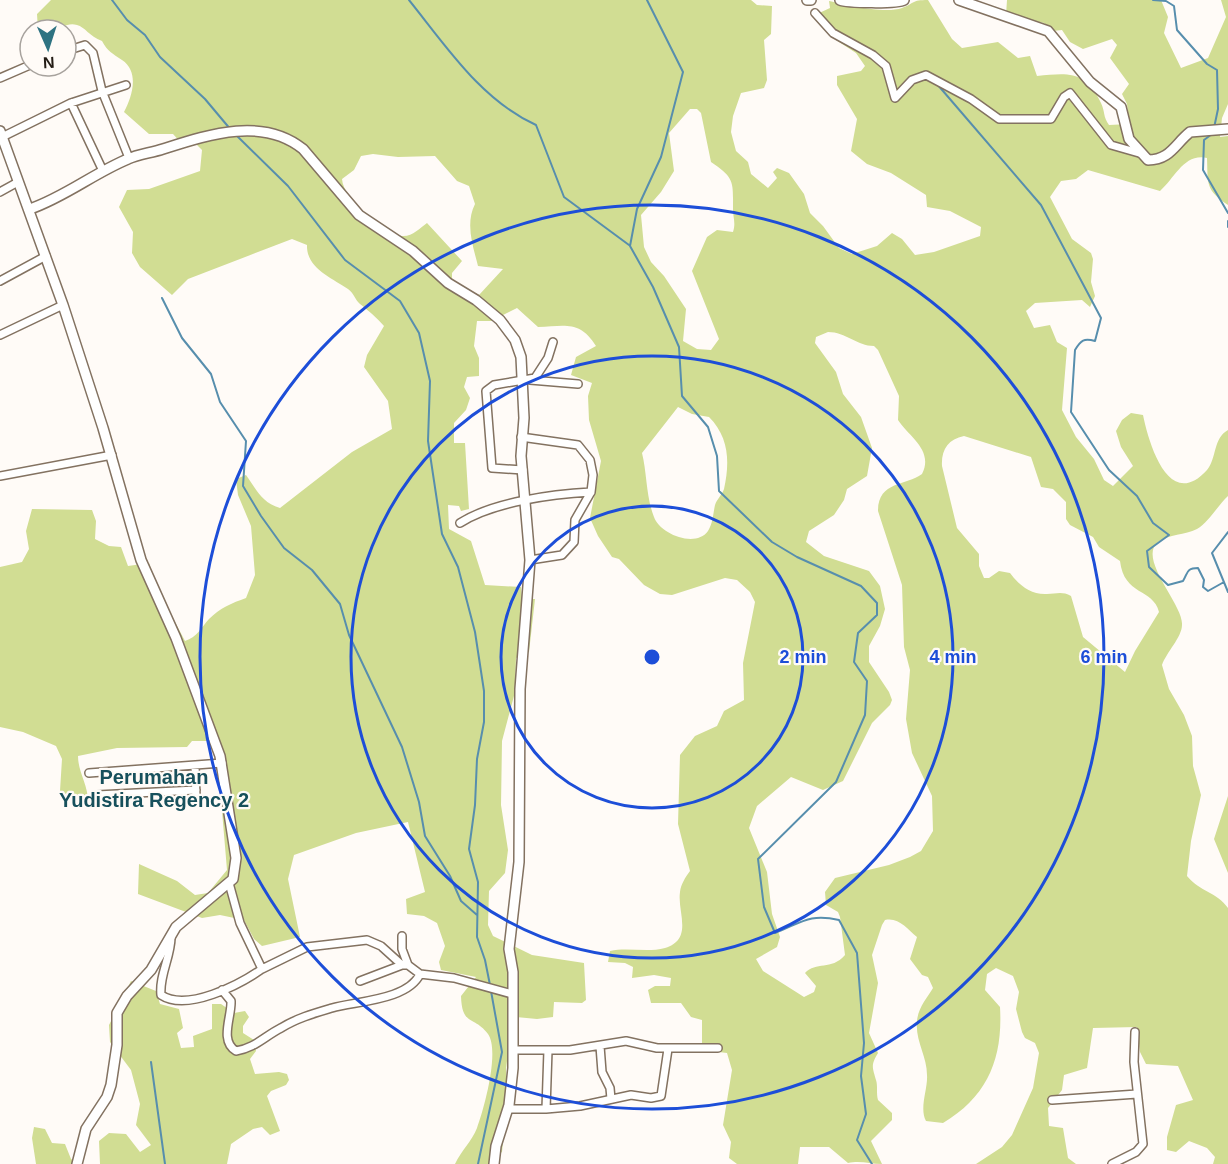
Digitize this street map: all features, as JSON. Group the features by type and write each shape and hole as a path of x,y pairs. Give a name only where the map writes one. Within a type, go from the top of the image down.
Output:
{"street":[{"path":"840,0 849,3 876,1 897,3 904,0"},
{"path":"959,0 992,14 1040,27 1054,36 1090,82 1120,107 1127,135 1139,153 1148,160 1161,159 1172,153 1190,132 1228,129"},
{"path":"815,13 834,34 873,55 886,66 894,97 912,80 926,75 972,99 997,118 1040,121 1054,116 1064,97 1070,93 1111,145 1139,153"},
{"path":"78,46 91,49 102,91 129,158"},
{"path":"0,78 18,70"},
{"path":"77,1164 86,1129 107,1096 111,1085 117,1045 117,1014 127,996 151,970 171,936 186,918 229,883 236,873 236,858 222,763 187,666 141,560 112,455 63,305 1,134 102,91 126,86"},
{"path":"71,103 103,171"},
{"path":"30,209 59,197 129,158 204,136 228,132 279,135 292,141 315,162 359,215 404,244 448,283 489,310 515,340 526,381 521,437 530,560 520,689 519,862 509,949 513,972 514,1050 509,1109 496,1146 494,1164"},
{"path":"0,192 18,182"},
{"path":"0,281 46,256"},
{"path":"0,335 63,305"},
{"path":"526,381 537,376 546,364 553,342"},
{"path":"523,470 492,468 486,391 494,385 526,381 578,384"},
{"path":"521,437 565,441 583,448 592,466 591,492 575,520 574,542 567,552 550,559 530,560"},
{"path":"0,476 112,455"},
{"path":"460,523 476,513 526,500 591,492"},
{"path":"89,773 222,763"},
{"path":"97,795 196,793 195,766"},
{"path":"229,883 240,923 262,969"},
{"path":"171,936 170,952 161,983 161,995 183,1002 222,990 308,947 367,940 381,946 420,974 454,978 512,994"},
{"path":"402,936 401,947 405,965"},
{"path":"360,981 405,965"},
{"path":"222,990 231,1001 226,1032 231,1047 236,1051 257,1044 280,1028 303,1017 398,993 417,981 420,974"},
{"path":"1112,1164 1136,1152 1143,1144 1137,1094 1135,1032"},
{"path":"514,1050 600,1046 626,1041 668,1049 718,1048"},
{"path":"600,1046 602,1072 610,1088 610,1099"},
{"path":"509,1109 580,1106 631,1095 651,1098 661,1096 668,1049"},
{"path":"546,1109 548,1050"},
{"path":"1053,1100 1137,1094"}],"green space":[{"path":"51,0 751,0 757,5 772,6 771,34 764,40 767,80 764,88 741,93 733,116 731,132 736,151 748,162 751,174 768,188 777,178 773,172 777,168 789,173 804,194 810,213 839,248 852,254 877,246 892,233 902,239 915,255 934,252 980,236 981,227 950,211 927,207 926,195 891,173 867,164 851,151 857,119 837,85 837,76 861,71 865,66 856,53 836,40 817,14 830,8 829,1 866,8 895,10 916,1 928,0 952,39 962,48 998,42 1018,58 1030,56 1037,76 1058,74 1082,79 1095,92 1109,125 1129,124 1127,104 1122,94 1129,84 1110,58 1117,45 1112,39 1083,49 1070,42 1062,30 1053,31 1044,23 1006,15 1007,0 1161,0 1168,17 1164,33 1181,68 1208,58 1226,17 1221,0 1228,0 1228,104 1222,118 1220,137 1228,136 1228,205 1215,195 1209,185 1207,158 1199,157 1186,163 1160,191 1088,170 1076,179 1061,181 1050,197 1072,239 1091,253 1093,259 1091,282 1095,296 1090,307 1082,300 1035,303 1026,311 1034,328 1050,325 1057,342 1067,348 1062,410 1076,437 1094,459 1104,480 1113,486 1133,466 1121,447 1116,431 1122,420 1131,413 1143,415 1150,442 1163,469 1172,479 1182,483 1194,481 1207,470 1217,443 1228,430 1228,496 1197,529 1158,542 1153,550 1153,559 1181,616 1181,630 1162,665 1169,689 1184,715 1192,736 1193,766 1201,795 1191,841 1187,876 1197,886 1219,898 1228,908 1228,1164 1213,1164 1215,1157 1207,1148 1189,1141 1176,1152 1167,1150 1167,1137 1176,1105 1193,1100 1178,1066 1146,1064 1140,1052 1137,1027 1093,1028 1087,1068 1064,1075 1062,1090 1048,1108 1049,1126 1063,1128 1068,1158 1076,1164 976,1164 1002,1147 1012,1135 1033,1088 1039,1053 1035,1043 1025,1038 1022,1032 1016,1009 1019,992 1013,976 996,968 987,974 985,990 1000,1007 999,1043 990,1074 982,1088 958,1112 943,1123 926,1121 923,1110 927,1080 926,1068 917,1021 921,1007 933,988 928,977 922,975 910,959 917,937 903,924 894,920 885,920 872,955 878,983 869,1033 878,1053 873,1067 878,1100 892,1113 892,1120 871,1141 882,1164 848,1163 829,1147 800,1147 798,1164 737,1164 729,1158 731,1142 723,1125 732,1070 727,1053 702,1050 702,1020 691,1017 681,1003 651,1003 648,990 655,986 670,986 671,978 654,975 632,978 633,967 625,963 608,962 610,951 665,948 674,944 682,932 680,892 690,871 678,824 680,755 695,736 717,726 724,711 744,700 743,663 755,602 750,592 737,580 725,578 672,595 660,594 644,585 619,559 612,557 598,536 590,518 601,461 589,420 588,396 592,383 571,375 576,357 596,346 578,328 571,326 538,327 517,308 491,321 477,321 474,346 479,358 479,376 467,377 464,387 470,398 466,410 454,423 454,443 465,443 469,509 461,511 459,506 448,505 449,529 471,541 485,585 521,587 522,599 535,599 529,652 516,658 515,692 502,741 501,805 508,850 505,873 489,891 488,925 493,936 532,955 584,963 586,1000 582,1003 554,1002 553,1017 537,1019 516,1017 516,1046 508,1053 506,1069 508,1095 502,1152 495,1157 496,1164 455,1164 475,1133 480,1119 492,1066 491,1042 483,1028 466,1017 462,1006 461,996 476,977 441,970 439,962 445,946 437,923 424,916 407,914 406,899 425,892 408,822 356,833 294,855 288,879 300,937 262,946 254,939 244,920 220,915 202,918 138,894 139,864 177,881 195,895 208,893 227,870 221,799 231,795 220,741 192,741 187,747 117,748 78,756 88,801 81,802 60,791 62,759 56,746 23,732 0,727 0,567 22,562 29,549 26,531 32,509 92,510 96,521 95,539 109,546 121,547 128,566 149,563 158,590 185,641 193,637 217,612 246,598 255,575 251,526 238,495 236,479 246,475 264,499 280,508 352,452 392,429 388,401 364,367 367,355 384,326 358,302 350,291 315,266 308,253 307,245 292,239 188,279 172,295 140,267 132,253 133,232 119,207 127,190 149,189 200,171 202,150 194,142 184,146 173,134 149,134 124,112 132,92 131,71 128,65 108,50 102,41 78,25 78,18 37,18 37,14","holes":["690,109 697,109 701,113 711,162 725,172 732,186 733,232 717,230 707,237 692,271 719,339 711,350 697,349 683,341 686,309 664,276 651,262 644,247 641,215 661,192 674,171 669,133","373,154 398,157 435,156 457,181 469,186 475,204 470,227 478,266 503,269 479,295 452,281 452,273 462,261 427,223 412,234 406,236 394,234 375,223 349,196 342,179 354,170 361,156","828,332 834,333 862,344 874,346 878,350 899,396 898,420 919,444 925,458 922,474 888,489 879,501 878,511 902,585 904,647 910,670 906,719 912,753 932,796 933,831 921,851 910,857 889,865 835,878 825,892 826,905 838,912 840,917 845,955 834,963 814,967 805,973 816,986 814,992 804,997 763,971 756,959 777,947 780,937 772,914 767,872 749,828 757,806 791,777 823,790 843,781 872,723 892,700 869,662 869,646 880,626 885,609 880,586 869,571 824,556 806,542 809,531 834,515 844,500 847,489 867,476 872,448 861,417 843,394 836,372 815,343 816,337","678,407 692,414 709,417 721,433 726,450 727,469 723,491 715,505 710,528 695,539 678,537 657,523 649,501 642,453","964,436 1031,457 1041,487 1053,489 1066,502 1066,519 1070,525 1093,537 1099,547 1120,561 1127,580 1156,604 1159,612 1125,672 1083,637 1071,596 1062,593 1035,593 1021,585 1010,573 999,571 989,578 984,578 979,566 979,554 957,528 942,466 944,450 958,437"]},
{"path":"1228,796 1228,873 1214,839"},
{"path":"131,981 156,991 160,1004 179,1009 183,1028 177,1033 181,1048 194,1047 193,1036 212,1029 212,1004 221,1004 234,1013 245,1011 249,1017 243,1026 243,1033 254,1040 256,1051 250,1059 255,1074 279,1072 287,1074 289,1080 286,1085 271,1091 267,1096 280,1131 270,1135 262,1127 253,1129 231,1144 227,1164 100,1164 99,1141 109,1133 126,1134 140,1152 151,1145 136,1125 140,1104 131,1070 110,1042 109,1025"},
{"path":"34,1127 45,1129 52,1143 65,1144 71,1159 78,1164 36,1164 32,1138"}],"waterway":[{"path":"112,0 127,20 145,35 160,57 205,99 231,130"},
{"path":"409,0 481,87 516,114 536,125 564,197 629,245"},
{"path":"647,0 683,72 661,157 637,209 630,246 653,287 679,347 682,396 708,427 717,456 719,491 772,542 797,557 861,586 877,603 877,615 858,633 854,662 867,681 865,715 836,782 758,859 764,907 775,933 812,918 839,920 857,953 864,1043 861,1076 866,1114 857,1140 872,1164"},
{"path":"1153,0 1166,1 1174,6 1177,30 1207,64 1217,70 1218,109 1214,128"},
{"path":"937,84 1041,205 1101,318 1095,341 1083,341 1075,350 1071,412 1109,470 1137,496 1153,523 1169,535 1147,551 1149,567 1168,585 1183,581 1189,570 1194,568 1198,568 1204,580 1203,587 1208,591 1224,582"},
{"path":"235,134 288,186 345,260 400,301 419,333 430,381 428,441 442,534 458,567 475,632 484,691 484,722 477,759 475,805 469,849 478,882 477,937 490,985"},
{"path":"1212,134 1204,140 1203,170 1228,213"},
{"path":"1228,221 1228,227"},
{"path":"162,298 182,338 211,374 220,402 246,441 243,486 284,548 312,570 340,604 349,635 402,747 419,802 425,836 450,876 461,901 477,915"},
{"path":"1228,532 1212,553 1228,592"},
{"path":"478,1164 502,1052 491,991"},
{"path":"151,1062 165,1164"}],"district":[{"name":"Perumahan Yudistira Regency 2","path":"154,788"}]}
